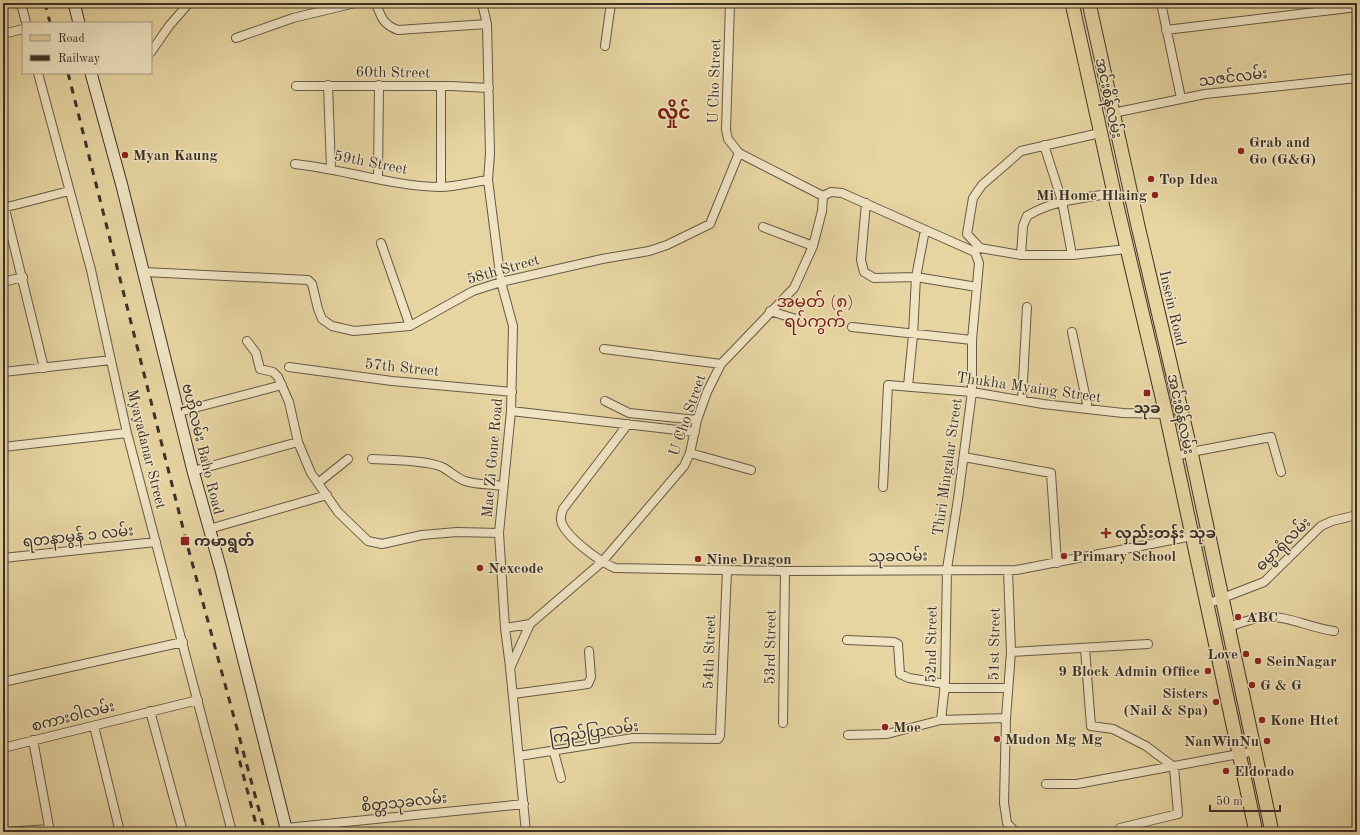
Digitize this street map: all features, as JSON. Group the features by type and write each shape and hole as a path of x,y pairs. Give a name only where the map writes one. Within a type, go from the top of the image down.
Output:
{"main road":[{"path":"74,3 79,22"},
{"name":"အင်းစိန်လမ်း","path":"1072,3 1100,133 1166,414 1174,457 1193,536 1256,832"},
{"path":"1074,16 1090,8"},
{"name":"Insein Road","path":"1090,8 1138,226 1191,452 1272,832"},
{"name":"ဗဟိုလမ်း Baho Road","path":"91,74 122,186 193,471 286,830"},
{"path":"1097,114 1113,113"}],"street":[{"path":"21,3 26,22"},
{"path":"152,51 169,26 189,3"},
{"path":"236,38 293,18 356,3"},
{"path":"376,3 381,18 387,26 398,30 487,24"},
{"name":"Mae Zi Gone Road","path":"482,3 487,24 490,154 488,180 501,282 513,326 511,411 502,486 499,533 505,628 526,832"},
{"path":"605,46 611,3"},
{"name":"U Cho Street","path":"510,667 530,624 602,562 684,466 690,453 697,420 707,392 721,364 770,311 794,288 813,246 822,210 823,196 739,153 728,139 726,130 730,3"},
{"path":"1161,3 1181,98"},
{"path":"1166,30 1357,8"},
{"path":"3,34 22,29"},
{"name":"Myayadanar Street","path":"38,74 91,270 127,433 232,832"},
{"name":"သဇင်လမ်း","path":"1113,113 1181,98 1249,89 1357,78"},
{"path":"328,85 330,168"},
{"path":"378,178 379,85"},
{"name":"60th Street","path":"296,86 379,85 489,88"},
{"path":"441,87 441,187"},
{"path":"1100,133 1021,151 982,185 973,198 967,234 980,248 1021,255 1072,255 1127,249"},
{"path":"1044,145 1062,201 1072,255"},
{"name":"58th Street","path":"144,272 308,280 312,284 322,319 332,326 354,330 410,326 461,296 501,282 602,259 649,251 668,245 710,224 739,153"},
{"name":"59th Street","path":"295,164 330,168 378,178 441,187 488,180"},
{"path":"44,368 23,277 4,206 69,191"},
{"path":"823,196 831,192 842,193 925,230 916,277 913,335 908,386"},
{"path":"1021,255 1023,226 1027,216 1036,210 1062,201 1114,193"},
{"path":"866,203 861,260 864,272 874,278 916,277 977,287"},
{"path":"763,226 813,246"},
{"name":"Thiri Mingalar Street","path":"925,230 975,252 979,263 972,340 972,392 947,569"},
{"path":"381,243 410,326"},
{"path":"3,282 23,277"},
{"path":"1022,400 1027,307"},
{"path":"770,311 796,319"},
{"path":"852,327 913,335 972,340"},
{"path":"1072,332 1088,409"},
{"path":"247,341 256,353 260,369 273,372 282,385 289,402 298,442 311,473 338,512 368,541 382,544 422,535 456,532 499,533"},
{"path":"604,349 721,364"},
{"path":"3,372 111,360"},
{"name":"57th Street","path":"290,367 392,381 512,392"},
{"path":"179,412 282,385"},
{"name":"Thukha Myaing Street","path":"883,487 888,385 972,392 1123,414 1166,414"},
{"path":"605,401 629,413 697,420"},
{"path":"511,411 694,432"},
{"path":"602,562 564,528 561,522 561,515 563,509 628,424"},
{"path":"3,447 127,433"},
{"path":"1174,457 1191,452 1271,437 1281,472"},
{"path":"193,471 298,442"},
{"path":"690,453 751,470"},
{"path":"964,457 1051,473 1057,563"},
{"path":"318,483 348,459"},
{"path":"372,459 441,466 467,482 487,483 502,486"},
{"path":"209,529 327,495"},
{"name":"ဓမ္မာရုံလမ်း","path":"1207,604 1222,600 1264,582 1321,526 1332,521 1357,515"},
{"name":"သုခလမ်း","path":"602,562 615,568 785,571 947,569 1016,570 1208,533"},
{"name":"ရတနာမွန် ၁ လမ်း","path":"3,558 156,542"},
{"name":"52nd Street","path":"941,720 944,686 947,569"},
{"name":"54th Street","path":"720,736 727,570"},
{"name":"51st Street","path":"1008,570 1011,652 1006,718 1004,803 1007,823 1014,832"},
{"name":"53rd Street","path":"783,723 785,571"},
{"path":"1228,627 1263,617 1286,618 1317,629 1334,631"},
{"path":"505,628 530,624"},
{"path":"847,640 894,642 898,644 900,674 909,678 944,686 1008,688"},
{"path":"3,682 183,642"},
{"path":"1011,652 1148,644"},
{"path":"1085,648 1091,726 1113,729 1146,746 1174,767 1178,814 1120,828"},
{"path":"513,694 588,684 592,677 589,651"},
{"name":"စကား၀ါလမ်း","path":"3,747 198,700"},
{"path":"150,711 184,832"},
{"path":"848,735 887,734 941,720 1006,718"},
{"path":"94,726 120,832"},
{"name":"ကြည်ပြာလမ်း","path":"519,756 554,752 633,738 718,739 720,736"},
{"path":"6,832 50,831 34,740"},
{"path":"1046,784 1077,784 1255,751"},
{"path":"554,752 561,778"},
{"name":"စိတ္တသုခလမ်း","path":"286,830 524,804"}],"railway":[{"path":"45,3 50,22"},
{"path":"68,74 186,540 265,832"},
{"path":"236,747 258,832"}],"place":[{"name":"Grab and Go (G&G)","path":"1241,151"},
{"name":"Myan Kaung","path":"125,155"},
{"name":"Top Idea","path":"1151,179"},
{"name":"Mi Home Hlaing","path":"1155,195"},
{"name":"သုခ","path":"1147,393"},
{"name":"လှည်းတန်း သုခ","path":"1106,533"},
{"name":"ကမာရွတ်","path":"185,541"},
{"name":"Primary School","path":"1064,556"},
{"name":"Nine Dragon","path":"698,559"},
{"name":"Nexcode","path":"480,568"},
{"name":"ABC","path":"1238,617"},
{"name":"Love","path":"1246,654"},
{"name":"SeinNagar","path":"1258,661"},
{"name":"9 Block Admin Office","path":"1208,671"},
{"name":"G & G","path":"1252,685"},
{"name":"Sisters (Nail & Spa)","path":"1216,702"},
{"name":"Kone Htet","path":"1262,720"},
{"name":"Moe","path":"885,727"},
{"name":"Mudon Mg Mg","path":"997,739"},
{"name":"NanWinNu","path":"1267,741"},
{"name":"Eldorado","path":"1226,771"}],"district":[{"name":"လှိုင်","path":"674,112"},
{"name":"အမှတ် (၈) ရပ်ကွက်","path":"815,311"}]}
